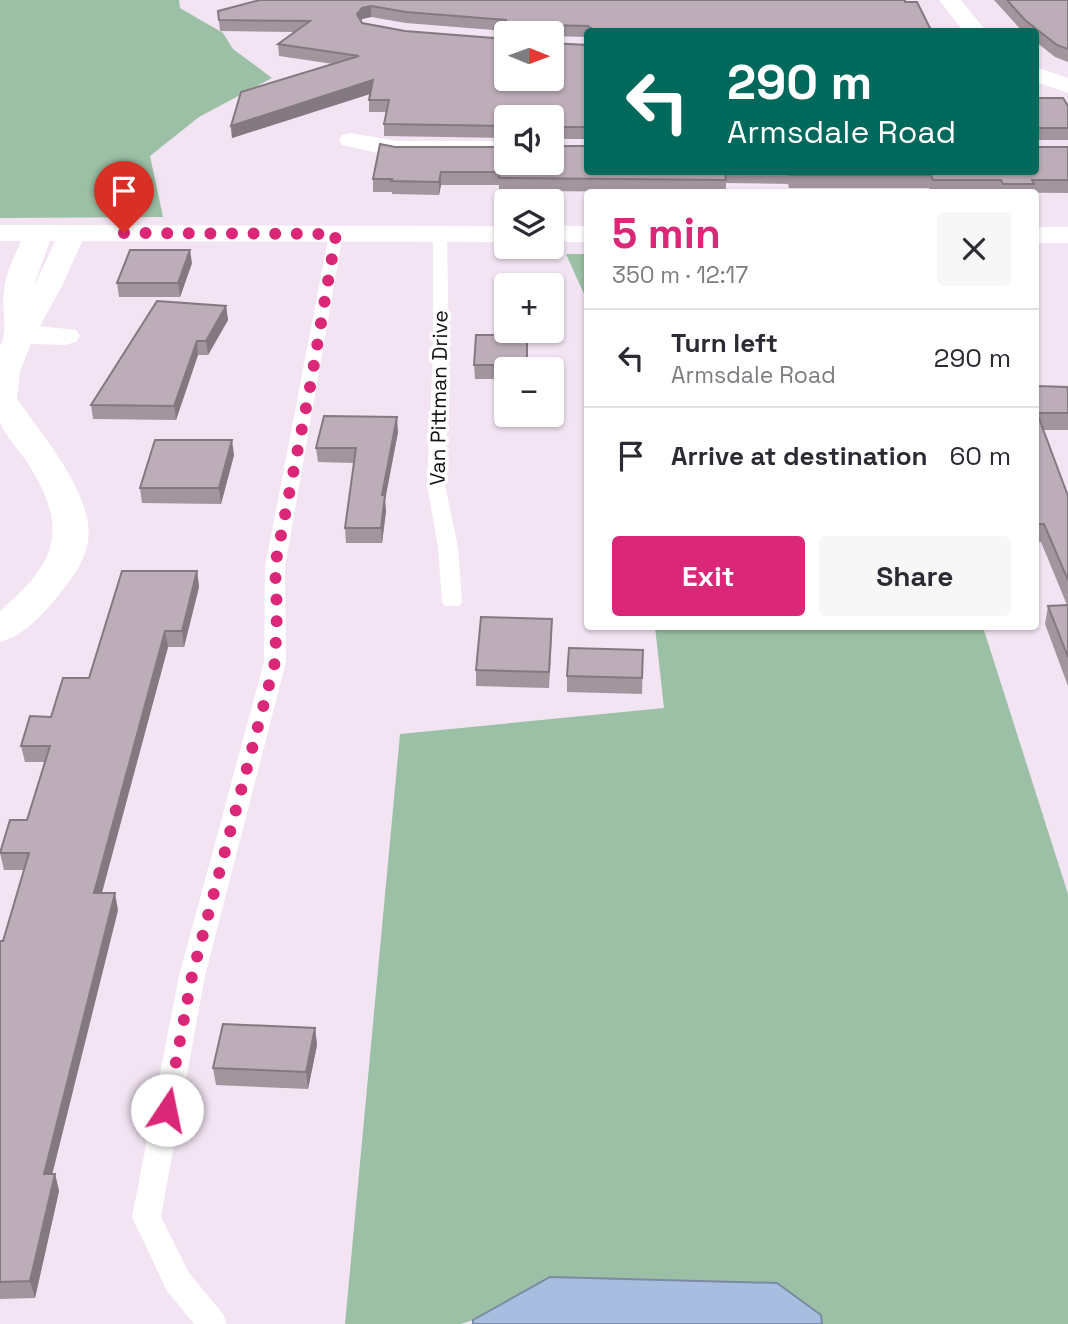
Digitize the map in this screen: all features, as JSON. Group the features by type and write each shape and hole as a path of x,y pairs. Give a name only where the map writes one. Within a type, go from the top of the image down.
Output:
{"street":[{"path":"950,0 973,28"},
{"path":"1039,75 1068,86"},
{"path":"351,140 396,149 494,149"},
{"path":"0,233 494,234"},
{"path":"20,335 15,300 18,279 39,233"},
{"path":"0,631 32,606 51,582 65,559 72,536 71,516 65,496 1,399 0,383 20,335 45,292 72,233"},
{"path":"564,234 584,234"},
{"path":"1039,235 1068,235"},
{"path":"20,335 65,336"}],"lane":[{"path":"212,1324 178,1282 146,1217 192,976 275,662 275,566 311,382 336,234"},
{"name":"Van Pittman Drive","path":"440,234 441,353 436,485 448,547 452,602"}],"green space":[{"path":"0,0 179,0 180,8 223,33 233,49 272,78 199,117 150,156 163,217 0,218"},
{"path":"566,254 584,254 584,294"},
{"path":"655,630 984,630 1068,894 1068,1324 822,1324 821,1315 473,1320 461,1324 345,1324 400,734 664,708"}],"water":[{"path":"550,1277 777,1283 821,1315 822,1324 473,1324 473,1320"}],"building":[{"path":"260,0 905,0 917,2 930,28 591,28 564,25 564,21 506,21 406,12 371,6 362,8 357,14 362,23 405,31 494,38 494,91 564,91 564,44 584,45 584,127 564,127 564,105 494,105 494,126 384,124 389,100 369,100 373,80 231,126 241,92 359,56 278,44 310,21 219,20 218,11"},
{"path":"1007,0 1068,0 1068,49 1057,45 1039,31 1039,28 1025,20"},
{"path":"1039,98 1063,98 1068,106 1068,128 1039,128"},
{"path":"380,144 395,147 494,147 494,172 441,172 439,182 391,181 392,179 373,179"},
{"path":"564,146 584,146 584,175 725,175 726,180 499,178 499,175 564,175"},
{"path":"1039,147 1068,147 1068,180 1032,180 1034,184 1003,184 1001,180 933,180 931,175 1039,175"},
{"path":"130,250 190,250 178,283 117,283"},
{"path":"157,301 226,306 206,341 197,341 174,406 91,405"},
{"path":"476,335 494,335 494,343 527,343 527,357 494,357 494,365 474,365"},
{"path":"1039,386 1067,387 1068,413 1039,413"},
{"path":"324,416 397,417 382,495 385,495 381,528 345,528 356,448 316,448"},
{"path":"1039,418 1068,496 1068,580 1044,524 1039,524"},
{"path":"155,440 232,440 219,488 140,488"},
{"path":"122,571 197,571 182,631 165,631 94,893 115,893 44,1174 55,1174 30,1281 0,1282 0,941 3,941 29,853 0,853 10,820 27,820 50,746 21,746 30,716 51,717 63,678 89,678"},
{"path":"1068,605 1068,657 1048,606"},
{"path":"481,617 552,619 549,672 476,670"},
{"path":"569,648 643,650 642,678 567,676"},
{"path":"223,1024 315,1028 306,1072 213,1068"}],"route":[{"path":"124,233 336,234 311,382 275,566 275,662 192,976 167,1110"}]}
